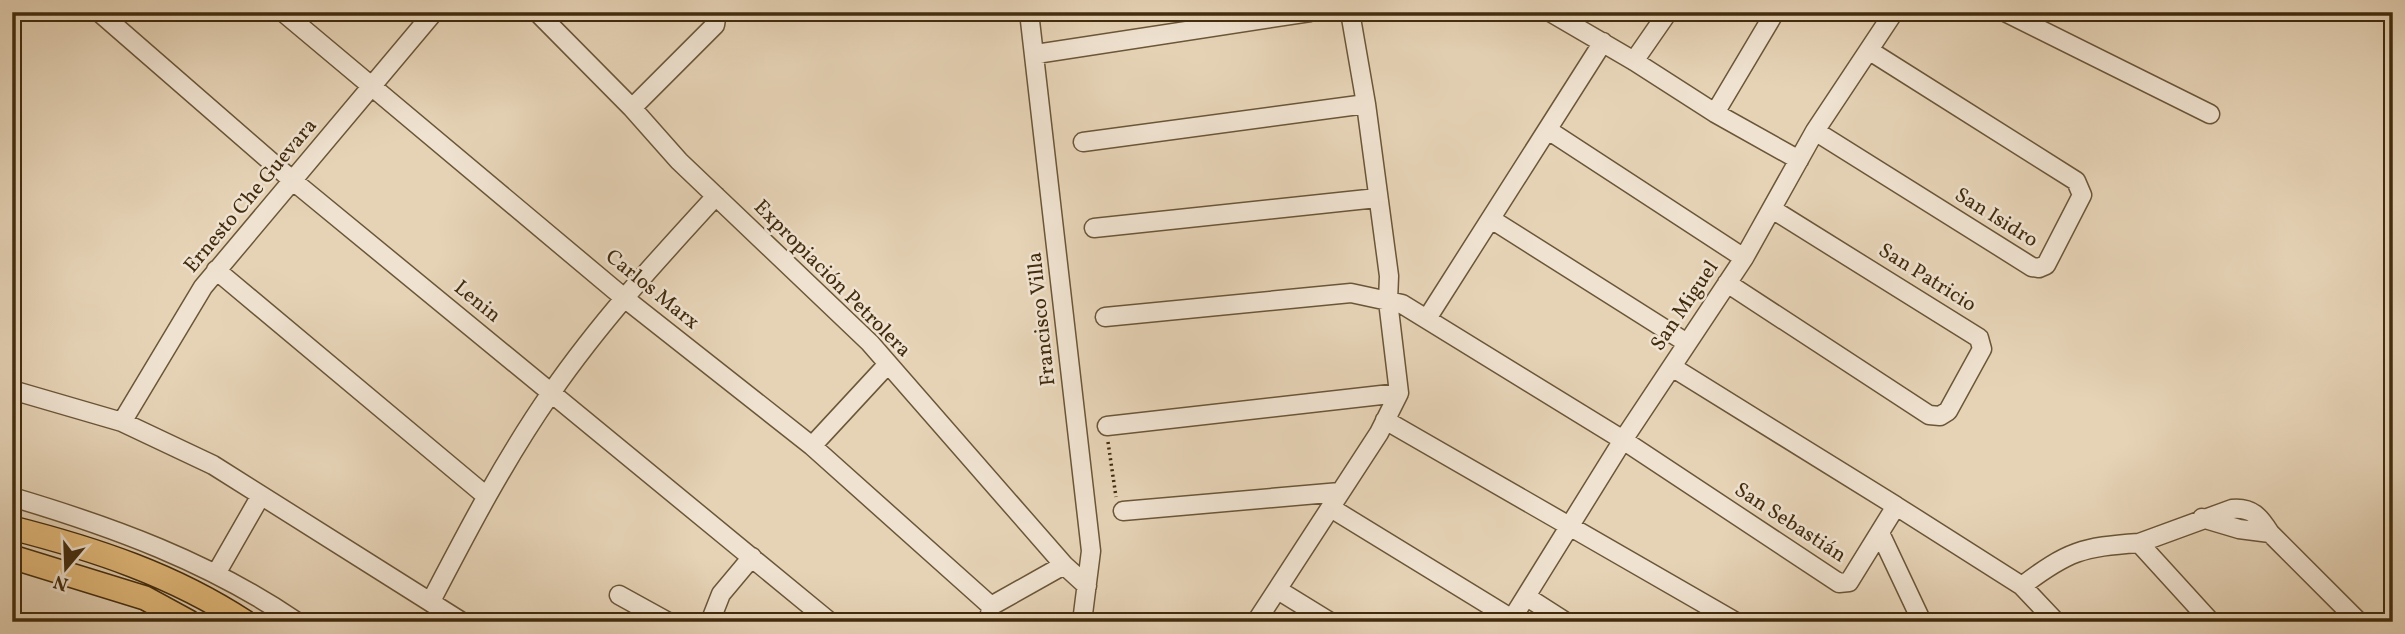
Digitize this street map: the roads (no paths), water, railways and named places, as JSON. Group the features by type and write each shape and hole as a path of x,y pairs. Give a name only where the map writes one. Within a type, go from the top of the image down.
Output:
{"main road":[{"path":"12,528 81,545 147,569 209,598 246,622"},
{"path":"12,557 145,598 189,622"}],"street":[{"name":"Lenin","path":"99,12 292,180 830,622"},
{"name":"Carlos Marx","path":"284,12 623,297 812,446 990,614"},
{"name":"Ernesto Che Guevara","path":"122,422 202,287 373,88 434,12"},
{"name":"Expropiación Petrolera","path":"537,12 632,108 679,161 870,343 1064,565 1087,586"},
{"path":"632,108 715,25 717,12"},
{"name":"Francisco Villa","path":"1029,12 1036,54 1091,551 1082,622"},
{"path":"1036,54 1310,12"},
{"path":"1256,622 1335,500 1399,393 1388,301 1389,276 1366,104 1350,12"},
{"path":"1634,61 1668,12"},
{"path":"1715,113 1775,12"},
{"name":"San Miguel","path":"1511,620 1571,528 1623,440 1744,258 1815,131 1894,12"},
{"path":"2005,12 2210,114"},
{"path":"1558,14 1715,113 1799,160"},
{"path":"1428,317 1603,42"},
{"name":"San Isidro","path":"1815,131 2032,267 2046,265 2082,195 2076,181 1870,51"},
{"path":"1083,142 1366,104"},
{"path":"1548,130 1744,258"},
{"path":"431,601 485,495 551,393 623,297 716,196"},
{"path":"1094,228 1377,198"},
{"name":"San Patricio","path":"1727,283 1929,415 1940,416 1948,411 1982,349 1979,338 1772,209"},
{"path":"1491,219 1687,343"},
{"path":"216,270 485,495"},
{"path":"1105,317 1351,293 1402,304 1428,317 1623,440"},
{"path":"812,446 887,365"},
{"path":"1672,367 2022,586 2056,622"},
{"path":"12,390 122,422 213,465 462,622"},
{"path":"1107,426 1399,393"},
{"path":"1385,419 1736,622"},
{"name":"San Sebastián","path":"1623,440 1839,583 1852,579 1896,506"},
{"path":"12,497 95,522 217,572 297,622"},
{"path":"217,572 260,497"},
{"path":"1123,511 1335,500 1511,620"},
{"path":"2022,586 2055,561 2084,548 2139,543 2202,518 2232,509 2248,509 2259,515 2270,533 2359,622"},
{"path":"1880,533 1922,622"},
{"path":"2139,543 2211,622"},
{"path":"710,622 721,594 752,557"},
{"path":"990,614 1064,565"},
{"path":"1278,590 1330,622"},
{"path":"619,595 668,622"},
{"path":"1527,597 1566,622"}]}
